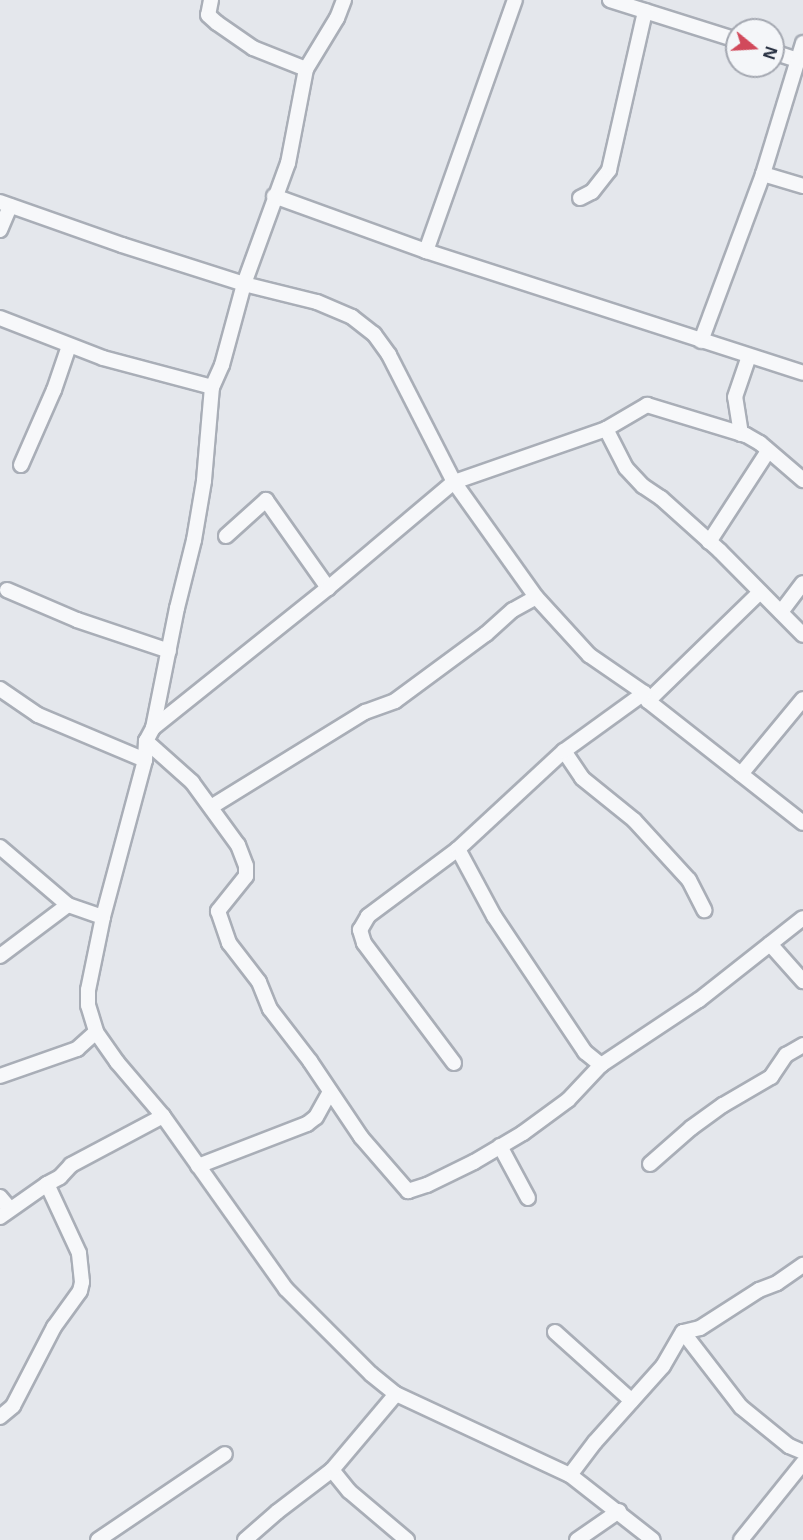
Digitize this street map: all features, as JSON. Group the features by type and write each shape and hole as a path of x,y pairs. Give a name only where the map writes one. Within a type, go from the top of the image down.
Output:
{"street":[{"path":"211,0 208,15 217,23 253,48 306,69"},
{"path":"344,0 337,18 306,69 288,163 274,196 244,284 222,365 212,387 204,482 145,760 103,916 88,990 88,1005 96,1032 117,1062 163,1116 286,1289 312,1318 396,1394 570,1475 619,1511 653,1540"},
{"path":"426,251 515,0"},
{"path":"610,0 725,36"},
{"path":"580,198 592,192 609,170 645,11"},
{"path":"701,341 763,174 803,43"},
{"path":"785,56 797,60"},
{"path":"763,174 803,186"},
{"path":"274,196 426,251 803,373"},
{"path":"0,230 5,204 244,284 317,302 352,317 374,333 389,354 454,482 536,597 589,655 646,697 803,823"},
{"path":"0,318 69,346 212,387"},
{"path":"21,465 54,390 69,346"},
{"path":"741,434 735,397 749,356"},
{"path":"149,734 454,482 606,429 647,405 741,434 768,450 803,480"},
{"path":"606,429 626,468 643,486 661,498 709,542 803,635"},
{"path":"709,542 768,450"},
{"path":"226,536 266,500 328,588"},
{"path":"781,612 803,583"},
{"path":"8,590 76,620 169,651"},
{"path":"454,1063 364,943 360,930 368,916 458,849 564,751 646,697 760,592"},
{"path":"211,807 365,712 395,700 486,634 513,610 536,597"},
{"path":"0,689 38,715 145,760"},
{"path":"741,774 803,699"},
{"path":"149,734 192,782 238,845 246,866 246,876 218,911 229,943 259,982 270,1009 305,1053 361,1137 408,1191 427,1185 500,1146 568,1100 601,1065 699,1000 803,918"},
{"path":"564,751 582,778 634,820 689,880 704,910"},
{"path":"0,847 68,905 103,916"},
{"path":"458,849 494,916 585,1052 601,1065"},
{"path":"0,956 68,905"},
{"path":"770,944 803,981"},
{"path":"2,1072 77,1049 96,1032"},
{"path":"650,1164 691,1128 723,1105 771,1077 786,1055 803,1046"},
{"path":"198,1166 307,1124 316,1117 330,1092"},
{"path":"0,1197 5,1213 60,1177 71,1165 163,1116"},
{"path":"500,1146 528,1198"},
{"path":"0,1417 13,1406 54,1327 80,1291 82,1282 79,1253 47,1184"},
{"path":"570,1475 595,1442 663,1366 683,1332 700,1328 803,1265"},
{"path":"555,1332 632,1401"},
{"path":"683,1332 741,1407 789,1446 803,1452"},
{"path":"245,1540 332,1470 396,1394"},
{"path":"98,1540 225,1454"},
{"path":"741,1540 803,1463"},
{"path":"332,1470 349,1491 407,1540"},
{"path":"577,1540 619,1511"}]}
